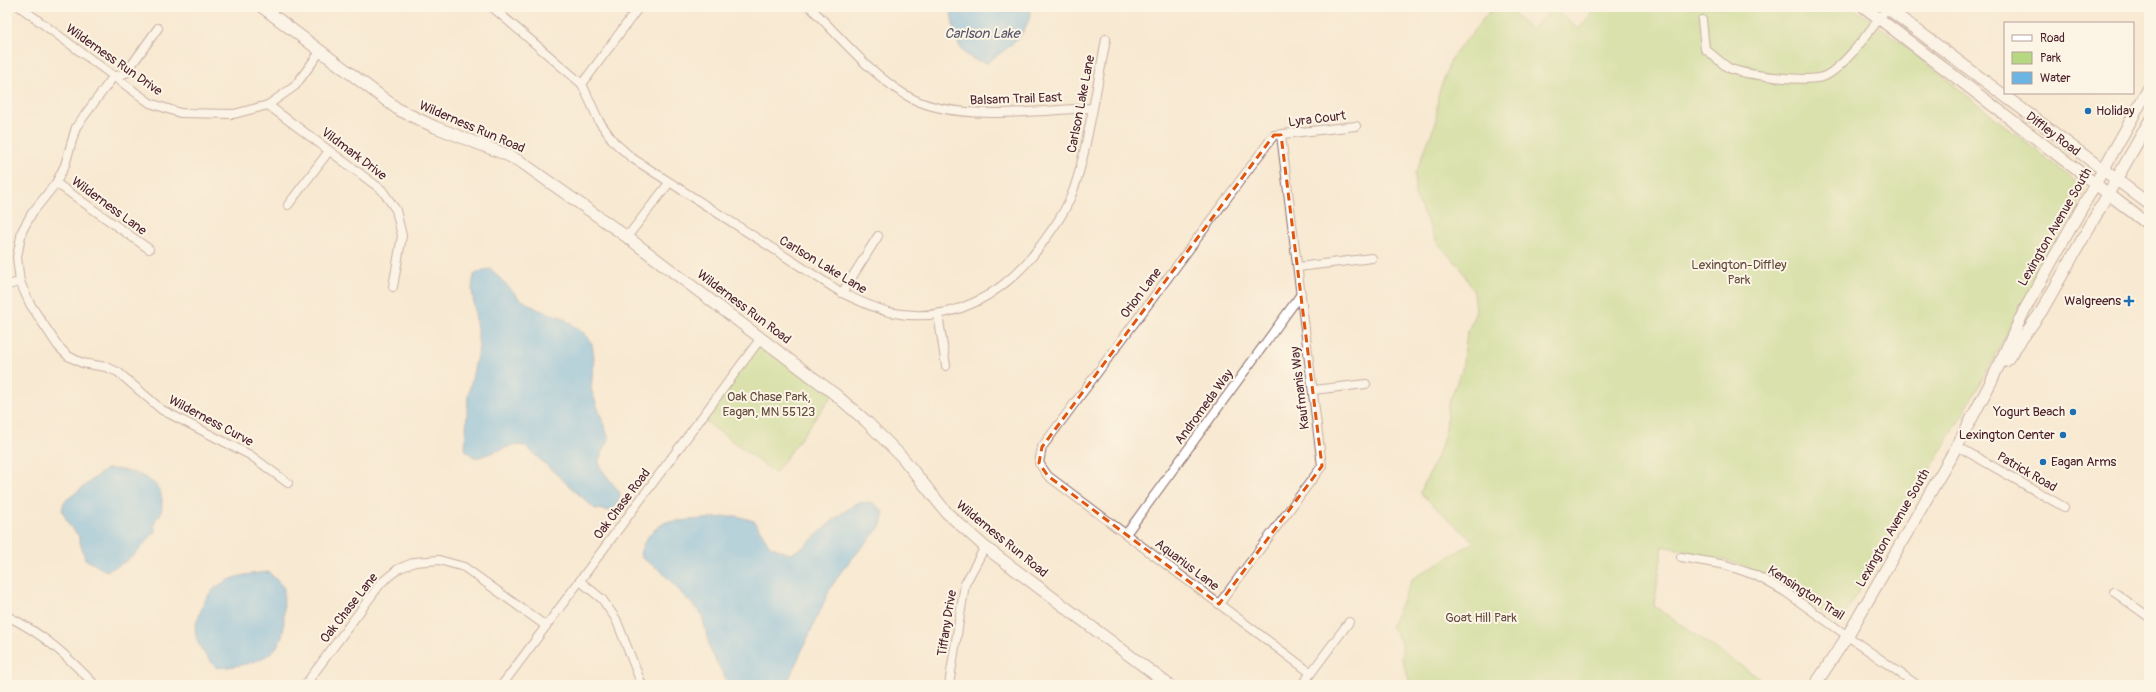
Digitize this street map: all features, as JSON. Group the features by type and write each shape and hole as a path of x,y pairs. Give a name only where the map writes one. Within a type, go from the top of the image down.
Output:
{"street":[{"name":"Wilderness Run Drive","path":"20,7 150,103 180,114 234,114 268,105 295,86 320,52"},
{"name":"Wilderness Run Road","path":"262,7 399,110 435,127 505,154 521,162 627,237 836,394 902,457 948,513 985,546 1168,685"},
{"name":"Carlson Lake Lane","path":"492,7 582,84 599,121 614,142 632,158 842,293 866,305 890,312 914,315 938,314 968,306 991,295 1013,278 1031,258 1059,221 1072,196 1080,172 1106,39"},
{"path":"582,84 639,7"},
{"name":"Balsam Trail East","path":"810,7 871,70 905,95 937,108 968,114 1093,108"},
{"name":"Diffley Road","path":"1864,7 2149,225"},
{"path":"1702,20 1705,49 1729,68 1758,75 1804,80 1824,77 1842,63 1879,19 1887,7"},
{"name":"Diffley Road","path":"1887,7 2149,204"},
{"path":"113,77 126,73 158,28"},
{"name":"Wilderness Curve","path":"113,77 76,127 65,165 56,183 32,213 22,231 17,257 20,282 38,316 58,346 68,356 82,363 106,367 118,372 162,410 250,455 288,483"},
{"name":"Lexington Avenue South","path":"1815,685 1848,635 1957,446 1991,382 2024,311 2149,88"},
{"name":"Vildmark Drive","path":"268,105 382,190 396,210 402,236 393,286"},
{"name":"Lexington Avenue South","path":"1991,382 2041,312 2109,195 2149,122"},
{"name":"Lyra Court","path":"1282,135 1356,126"},
{"name":"Orion Lane","path":"1048,476 1040,462 1042,447 1274,135 1282,135"},
{"name":"Kaufmanis Way","path":"1218,604 1322,466 1282,135"},
{"path":"288,205 329,151"},
{"name":"Wilderness Lane","path":"56,183 149,249"},
{"path":"627,237 669,183"},
{"path":"842,293 878,236"},
{"path":"1298,267 1372,258"},
{"path":"7,285 20,282"},
{"name":"Andromeda Way","path":"1126,534 1301,294"},
{"path":"938,314 946,366"},
{"name":"Oak Chase Road","path":"502,685 760,338"},
{"path":"1313,390 1366,384"},
{"name":"Patrick Road","path":"1957,446 2064,507"},
{"name":"Aquarius Lane","path":"1048,476 1311,673"},
{"name":"Tiffany Drive","path":"949,685 965,584 985,546"},
{"name":"Kensington Trail","path":"1681,557 1726,565 1755,575 1784,591 1917,685"},
{"name":"Oak Chase Lane","path":"305,685 381,583 398,569 415,562 439,560 464,567 546,626"},
{"path":"580,580 602,599 616,619 642,685"},
{"path":"2114,592 2149,618"},
{"path":"7,616 30,627 59,648 95,685"},
{"path":"1302,685 1349,622"}],"highlighted area":[{"path":"1274,135 1281,135 1322,466 1219,604 1048,476 1039,463 1042,447"}],"green space":[{"name":"Lexington-Diffley Park","path":"1596,7 1852,7 1886,31 2085,189 1966,409 1839,624 1774,579 1732,562 1663,546 1654,606 1769,685 1411,685 1402,659 1402,644 1391,626 1412,579 1474,542 1420,493 1440,450 1446,429 1448,404 1462,370 1467,334 1476,311 1474,292 1460,267 1438,244 1415,196 1415,174 1436,122 1438,95 1452,57 1489,12 1509,9 1531,29 1553,9 1579,29"},
{"name":"Oak Chase Park, Eagan, MN 55123","path":"761,338 834,393 775,473 701,418"}],"water":[{"name":"Carlson Lake","path":"950,7 1032,7 1026,27 1022,34 1011,45 987,63 976,61 968,56 958,44 953,27"},
{"path":"491,269 520,299 539,310 562,317 585,334 592,344 594,357 591,389 609,439 599,460 600,467 620,493 619,500 612,511 595,509 525,446 514,445 479,457 474,457 465,450 468,396 479,347 472,288 474,275 483,270"},
{"path":"106,469 133,472 150,480 161,493 162,508 159,517 157,516 154,526 156,530 140,549 122,564 106,571 85,559 78,535 69,525 62,510 64,502"},
{"path":"872,502 884,512 881,526 843,569 831,587 786,685 729,685 710,650 702,615 660,570 642,558 640,554 649,535 666,522 737,516 754,521 770,546 790,554 802,548 838,516 857,503"},
{"path":"269,572 284,588 284,627 280,642 274,650 257,660 237,666 217,668 202,650 195,633 195,626 207,597 219,585 227,581 252,574"}],"place":[{"name":"Holiday","path":"2088,111"},
{"name":"Walgreens","path":"2129,301"},
{"name":"Yogurt Beach","path":"2073,412"},
{"name":"Lexington Center","path":"2063,435"},
{"name":"Eagan Arms","path":"2043,462"}],"park label":[{"name":"Goat Hill Park","path":"1481,618"}]}
